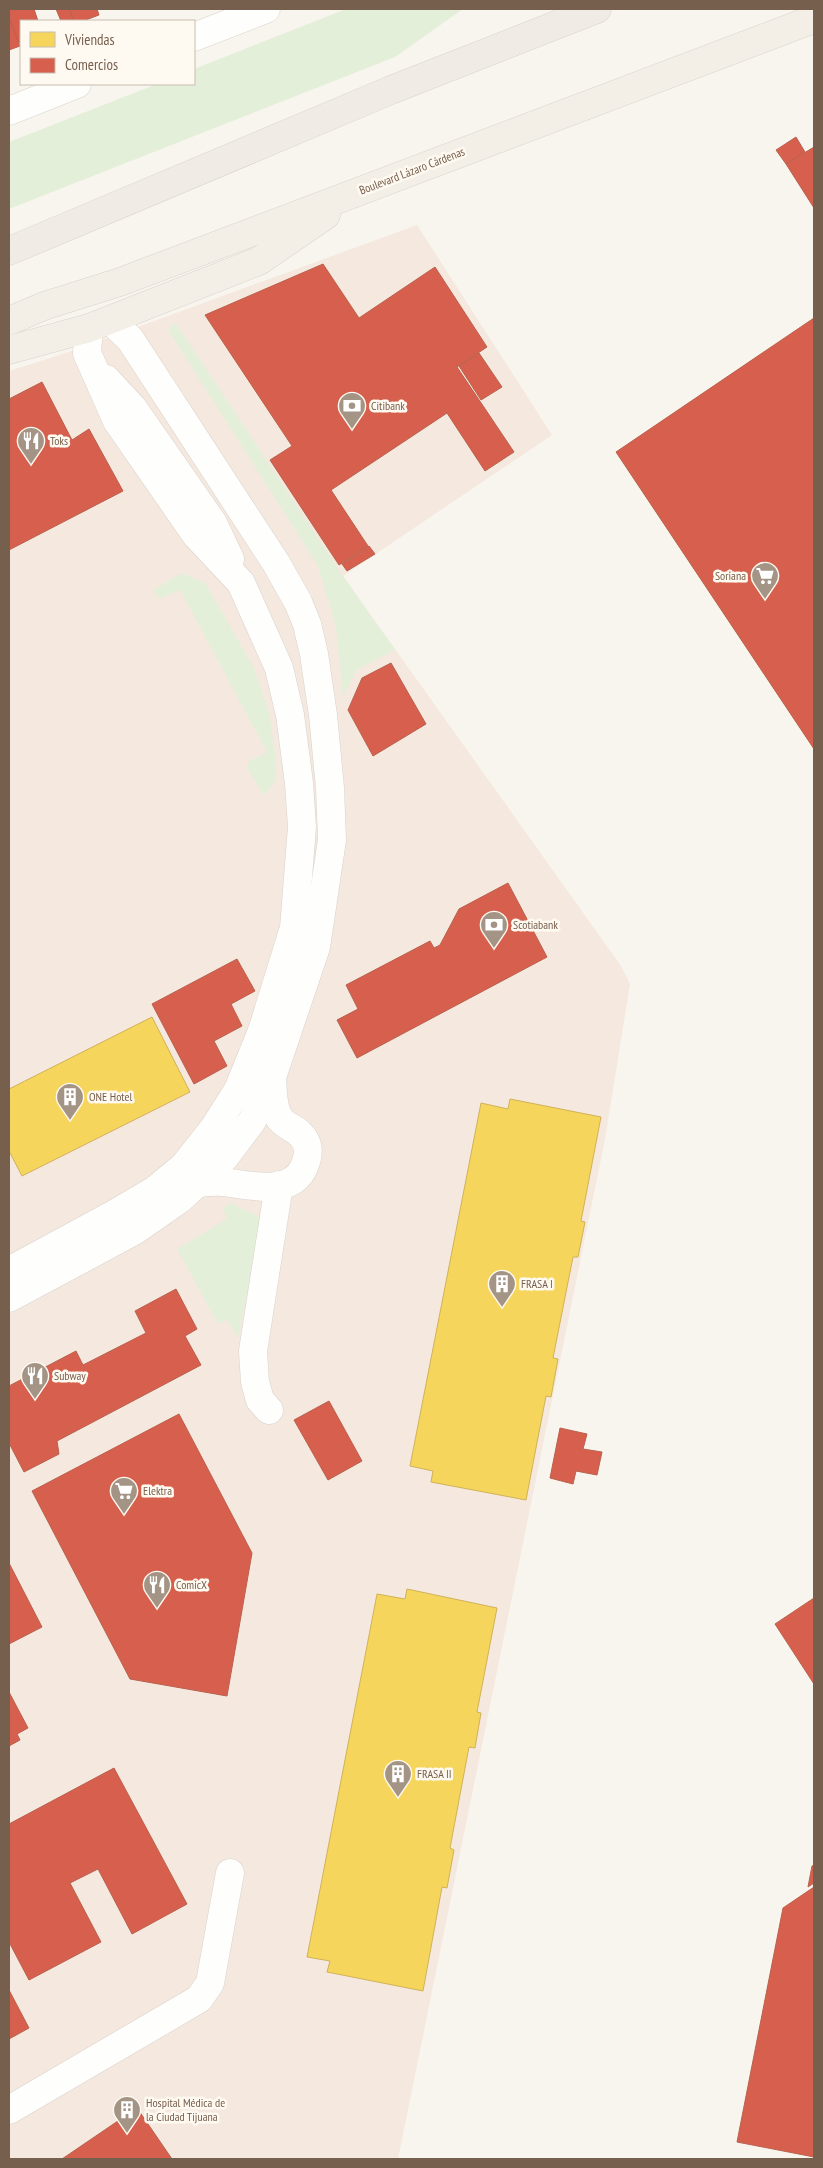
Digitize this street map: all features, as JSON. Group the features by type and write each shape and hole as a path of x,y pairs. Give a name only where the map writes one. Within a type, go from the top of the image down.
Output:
{"highway":[{"path":"9,251 391,90 597,9"}],"main road":[{"name":"Boulevard Lázaro Cárdenas","path":"9,321 44,306 120,282 814,19"},
{"path":"9,350 99,324 259,261 363,190"}],"street":[{"path":"195,37 266,9"},
{"path":"9,111 74,85"},
{"path":"9,1271 116,1214 155,1190 184,1166 214,1128 238,1090 262,1031 294,928 302,826 300,783 290,715 279,668 241,583 196,535 117,421 87,353 99,324 130,339 276,563 298,602 307,624 314,654 323,715 332,840 316,947 268,1089 252,1121 225,1157 180,1199 134,1231 9,1298"},
{"path":"262,627 278,633 292,630 298,620 298,602"},
{"path":"197,1183 221,1182 265,1188 289,1180 308,1159 307,1145 297,1130 280,1119 275,1103 272,1076"},
{"path":"275,1383 268,1372 267,1360 289,1180"},
{"path":"269,1410 260,1400 254,1382 253,1351 289,1180"},
{"path":"9,2110 199,1998 210,1983 230,1873"}],"shaded area":[{"path":"417,225 552,435 343,576 621,966 630,984 605,1139 398,2159 9,2159 9,371 75,350"}],"green space":[{"path":"346,9 463,9 395,57 9,209 9,142 154,85 195,85 195,69"},
{"path":"175,322 343,576 395,650 356,670 343,698 336,627 318,566 168,330"},
{"path":"182,573 205,583 254,668 269,712 275,752 276,780 264,796 247,768 249,761 267,752 180,590 159,599 153,590"},
{"path":"231,1203 262,1218 238,1338 226,1319 218,1324 177,1249 227,1219 223,1208"}],"building: Viviendas":[{"name":"ONE Hotel","path":"152,1017 190,1092 22,1176 9,1151 9,1089"},
{"name":"FRASA I","path":"510,1099 601,1117 581,1221 585,1222 578,1257 573,1257 553,1358 558,1359 551,1397 546,1396 526,1500 431,1482 433,1471 410,1466 481,1103 508,1109"},
{"name":"FRASA II","path":"407,1589 497,1608 477,1712 481,1713 475,1748 469,1747 450,1848 454,1850 447,1888 442,1887 423,1991 327,1972 330,1961 307,1957 377,1594 405,1599"}],"building: Comercios":[{"path":"9,9 34,9 38,20 20,20 20,42 18,43 9,17"},
{"path":"56,9 69,9 74,20 61,20"},
{"path":"69,9 97,9 99,15 86,20 74,20"},
{"path":"9,17 20,46 9,50"},
{"path":"796,137 805,152 786,164 776,150"},
{"path":"814,147 814,208 786,164"},
{"name":"Citibank","path":"323,264 359,318 435,267 487,347 457,367 514,452 485,471 447,413 331,490 368,546 339,565 270,460 292,446 205,315"},
{"name":"Soriana","path":"814,318 814,749 616,452"},
{"path":"479,353 502,387 481,400 459,366"},
{"path":"42,382 72,440 89,429 123,491 9,550 9,399"},
{"path":"369,546 375,554 347,571 342,564"},
{"path":"391,663 426,724 373,756 348,710 362,678"},
{"path":"508,883 547,957 357,1058 337,1020 358,1009 346,985 430,941 434,948 440,945 459,909"},
{"path":"237,959 255,991 231,1004 242,1026 214,1041 227,1066 194,1084 152,1004"},
{"path":"176,1289 197,1329 185,1336 201,1365 57,1441 59,1454 24,1472 9,1443 9,1386 76,1351 83,1365 146,1333 135,1311"},
{"path":"329,1401 362,1461 328,1480 294,1420"},
{"path":"179,1414 252,1553 227,1696 130,1679 32,1491"},
{"path":"560,1428 587,1434 583,1449 602,1452 597,1475 576,1471 573,1484 550,1478"},
{"path":"9,1563 42,1627 9,1644"},
{"path":"814,1598 814,1684 775,1624"},
{"path":"9,1692 28,1728 17,1734 20,1740 9,1746"},
{"path":"114,1768 187,1904 132,1934 98,1869 70,1883 101,1942 29,1980 9,1942 9,1824"},
{"path":"814,1865 814,1883 808,1887 812,1866"},
{"path":"814,1887 814,2157 737,2142 783,1908"},
{"path":"9,1990 29,2028 9,2039"},
{"name":"Hospital Médica de la Ciudad Tijuana","path":"137,2108 172,2159 62,2159"}],"place":[{"name":"Citibank","path":"352,430"},
{"name":"Toks","path":"31,465"},
{"name":"Soriana","path":"765,600"},
{"name":"Scotiabank","path":"494,949"},
{"name":"ONE Hotel","path":"70,1121"},
{"name":"FRASA I","path":"502,1308"},
{"name":"Subway","path":"35,1400"},
{"name":"Elektra","path":"124,1515"},
{"name":"ComicX","path":"157,1609"},
{"name":"FRASA II","path":"398,1798"},
{"name":"Hospital Médica de la Ciudad Tijuana","path":"127,2134"}]}
